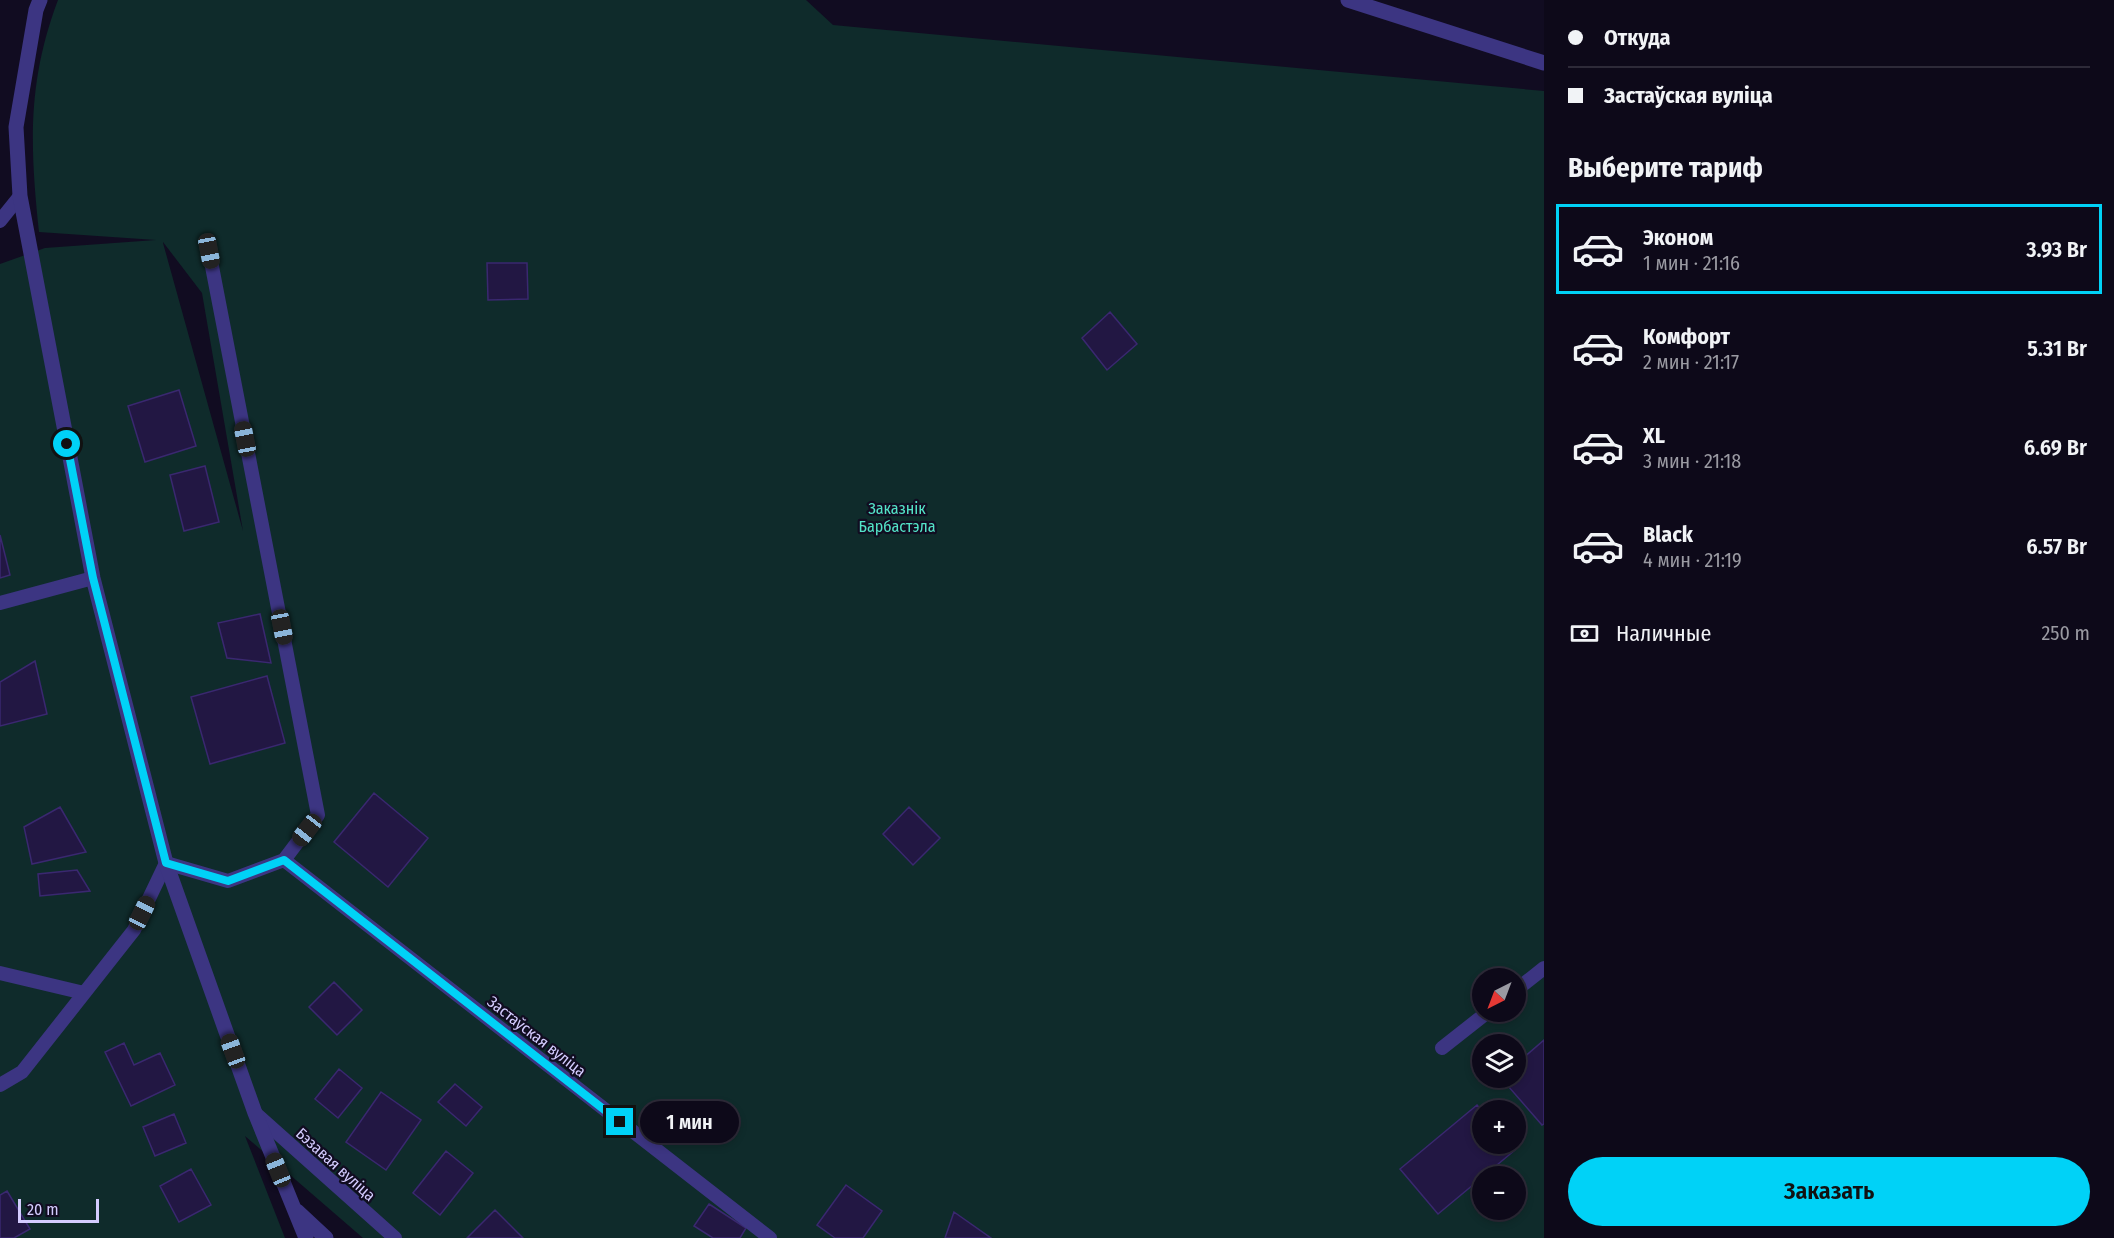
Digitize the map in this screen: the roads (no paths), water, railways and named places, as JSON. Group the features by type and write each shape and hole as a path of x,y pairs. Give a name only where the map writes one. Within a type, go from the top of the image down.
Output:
{"street":[{"path":"40,0 36,10 16,127 20,196 93,578 166,863 255,1113 306,1238"},
{"path":"1347,0 1544,63"},
{"path":"293,1207 326,1238"}],"lane":[{"path":"0,220 20,196"},
{"path":"0,1085 22,1072 134,930 166,863 228,881 284,860 318,815 209,251"},
{"path":"0,603 93,578"},
{"name":"Застаўская вуліца","path":"284,860 770,1238"},
{"path":"1526,982 1544,968"},
{"path":"0,973 84,993"},
{"path":"1442,1048 1475,1022"},
{"name":"Бэзавая вуліца","path":"255,1113 395,1238"}],"park label":[{"name":"Заказнік Барбастэла","path":"897,517"}]}
